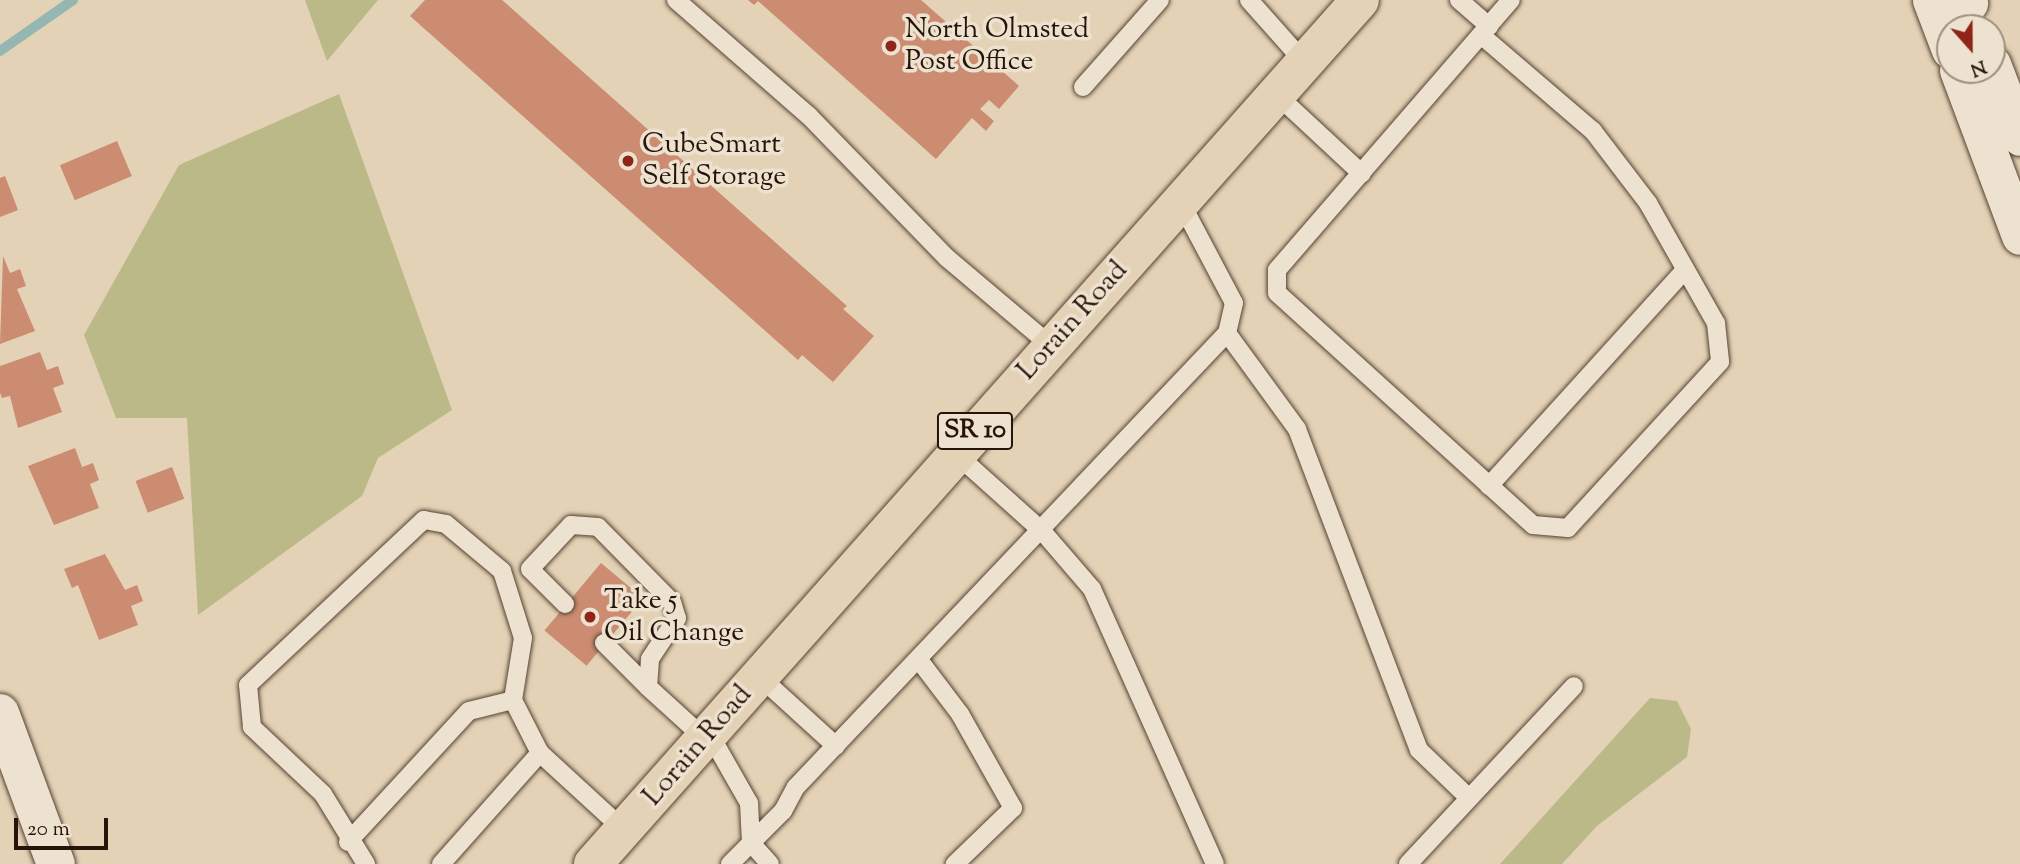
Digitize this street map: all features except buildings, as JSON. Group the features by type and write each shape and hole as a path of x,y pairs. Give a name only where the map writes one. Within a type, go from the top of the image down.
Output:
{"main road":[{"name":"Lorain Road","path":"593,864 1050,345 1360,0"}],"street":[{"path":"1963,84 2020,236"},
{"path":"2000,84 2020,137"},
{"path":"0,713 56,864"}],"lane":[{"path":"676,0 809,116 947,258 1050,345"},
{"path":"1083,87 1160,0"},
{"path":"1248,0 1304,62"},
{"path":"1459,0 1485,30 1593,131 1648,203 1716,324 1720,362 1595,501 1567,528 1532,526 1276,293 1277,270 1362,174 1485,30 1511,0"},
{"path":"1276,94 1362,174"},
{"path":"730,864 836,746 1043,532 1227,332 1234,303 1180,201"},
{"path":"1489,486 1684,271"},
{"path":"1227,332 1297,429 1419,750 1469,798"},
{"path":"956,453 1043,532 1092,589 1215,864"},
{"path":"366,864 348,842 323,794 252,727 248,685 424,520 446,524 502,571 523,638 513,700 540,753 624,830"},
{"path":"565,604 530,569 571,525 598,527 672,602 677,618 650,659 648,687"},
{"path":"604,643 648,687 707,735 749,803 751,843 770,864"},
{"path":"919,660 961,714 1013,808 956,864"},
{"path":"759,676 836,746"},
{"path":"1408,864 1574,686"},
{"path":"348,842 469,711 513,700"},
{"path":"441,864 540,753"}],"shaded area":[{"path":"305,0 378,0 327,61"},
{"path":"339,94 452,410 378,458 362,496 198,615 187,418 116,418 84,335 179,165"},
{"path":"1650,698 1677,701 1691,729 1687,757 1597,826 1562,864 1500,864"}],"waterway":[{"path":"0,51 73,0"}],"place":[{"name":"North Olmsted Post Office","path":"891,46"},
{"name":"CubeSmart Self Storage","path":"628,161"},
{"name":"Take 5 Oil Change","path":"590,617"}]}
